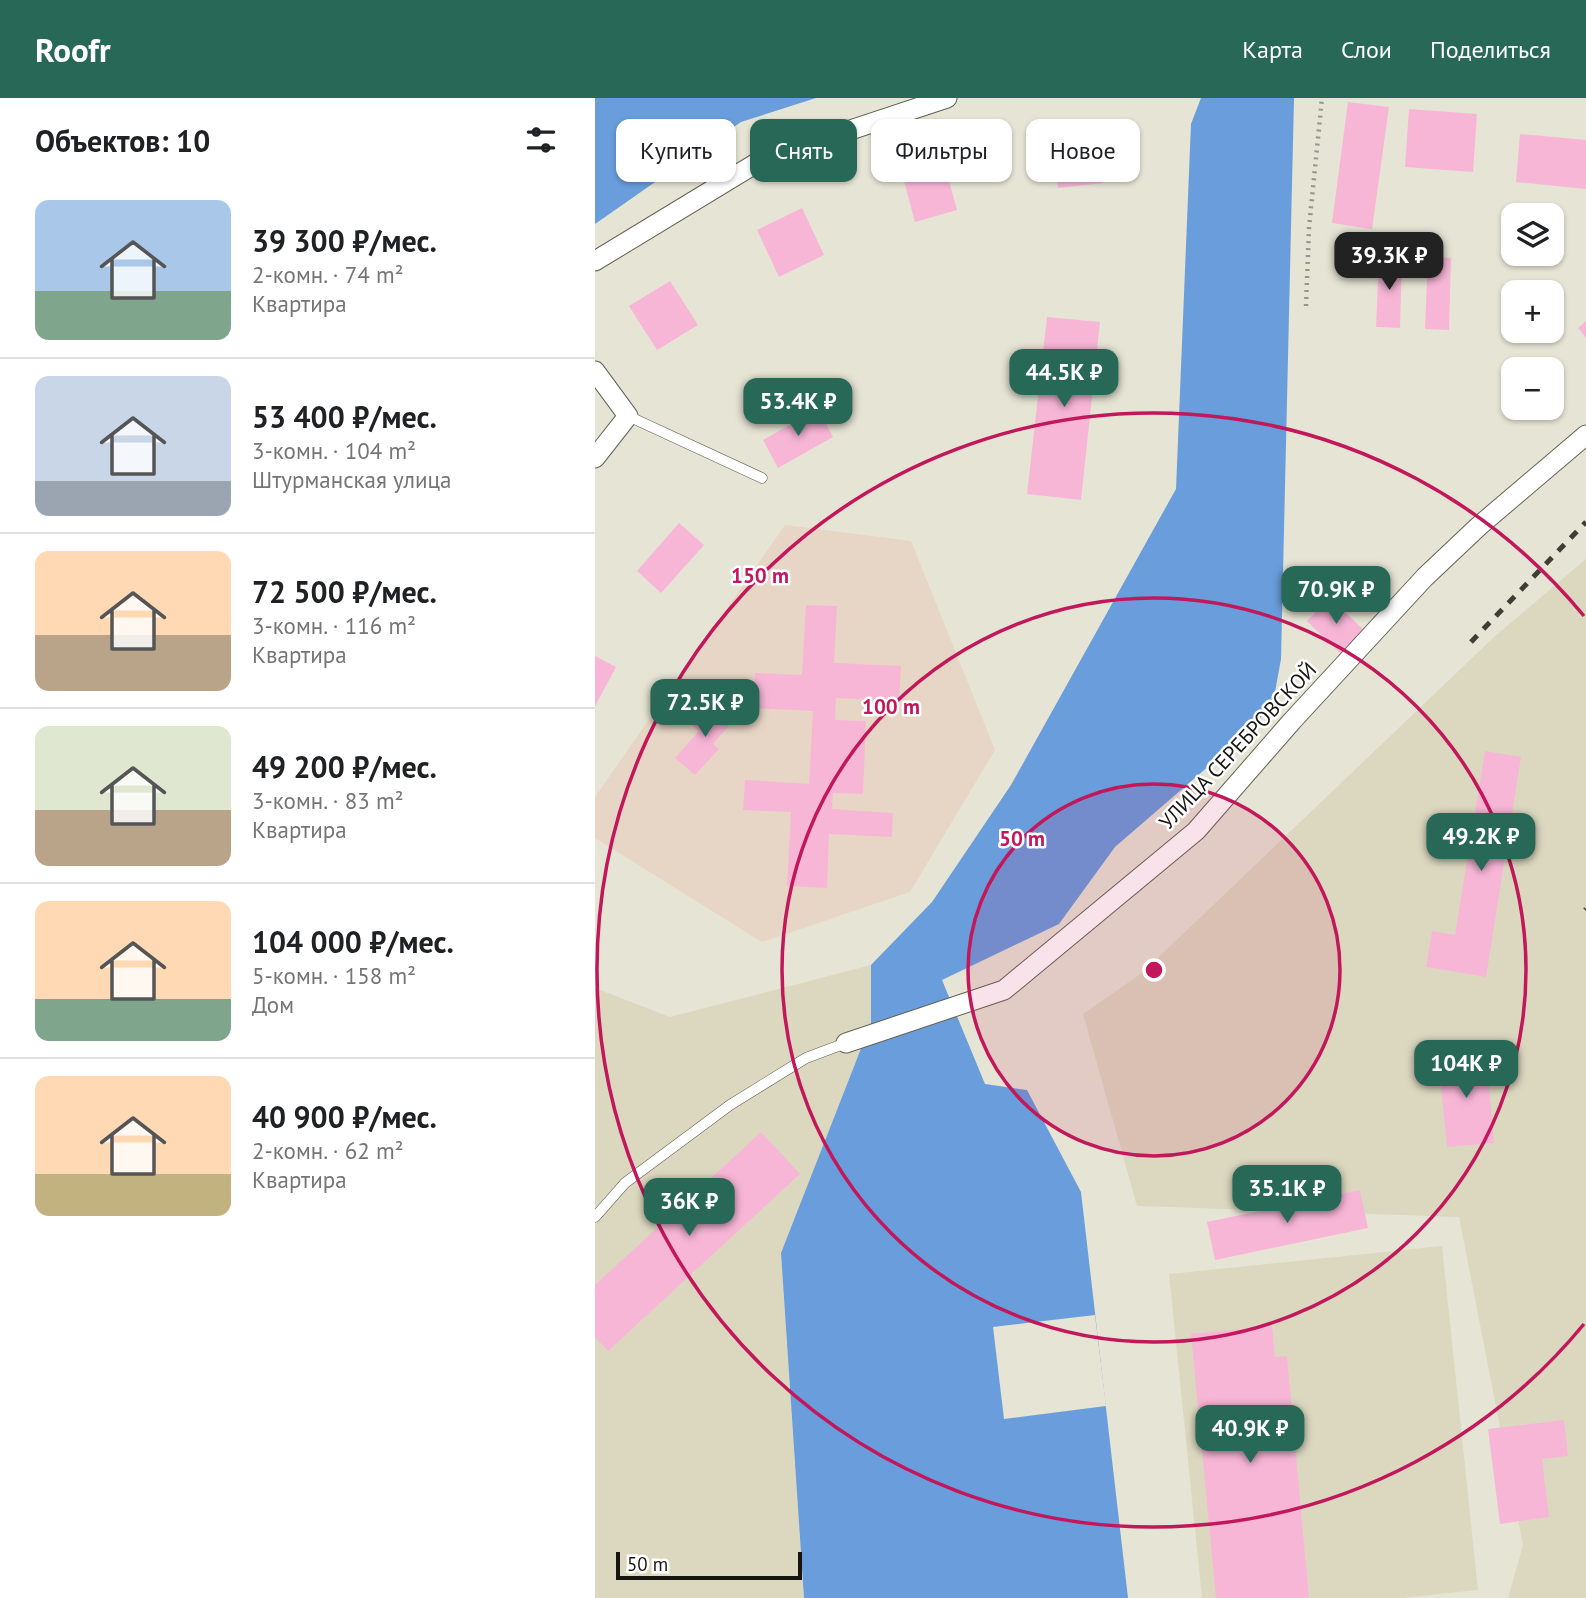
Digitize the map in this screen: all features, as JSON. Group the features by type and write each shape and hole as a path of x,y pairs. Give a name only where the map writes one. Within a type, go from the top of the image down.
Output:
{"street":[{"path":"595,261 763,159 947,98"},
{"path":"595,371 628,416 595,458"},
{"name":"УЛИЦА СЕРЕБРОВСКОЙ","path":"846,1043 1004,990 1196,831 1292,721 1425,577 1479,526 1586,435"}],"lane":[{"path":"628,416 762,478"},
{"path":"595,1217 625,1183 730,1105 806,1058 846,1043"}],"path":[{"path":"1305,306 1309,228 1322,98"}],"shaded area":[{"path":"785,525 911,541 995,750 910,892 762,942 595,838 595,797"},
{"path":"1586,559 1586,1598 1508,1598 1523,1545 1459,1217 1137,1206 1083,1014 1142,973 1495,636"},
{"path":"871,965 871,1023 781,1253 804,1598 595,1598 595,988 670,1017"},
{"path":"1442,1246 1478,1590 1403,1598 1202,1598 1169,1274"}],"water":[{"path":"595,98 816,98 736,125 736,119 616,119 616,182 655,182 595,224"},
{"path":"1201,98 1294,98 1281,659 1273,703 1247,733 1115,847 1059,924 942,980 985,1084 1027,1090 1081,1192 1128,1598 804,1598 781,1253 871,1023 871,965 932,902 1011,785 1176,489 1191,124"}],"pier":[{"path":"1095,1315 1106,1406 1004,1419 993,1327"}],"building":[{"path":"1348,102 1389,107 1372,229 1332,223"},
{"path":"1409,109 1477,114 1473,172 1405,167"},
{"path":"1520,134 1586,140 1586,189 1516,182"},
{"path":"904,182 949,182 957,210 915,222"},
{"path":"1057,182 1103,182 1103,183 1058,188"},
{"path":"802,208 824,255 779,277 757,230"},
{"path":"1379,255 1402,256 1400,328 1376,327"},
{"path":"1428,257 1451,258 1449,330 1425,329"},
{"path":"670,281 698,325 657,350 629,306"},
{"path":"1047,317 1100,322 1081,500 1027,494"},
{"path":"1586,321 1586,338 1578,328"},
{"path":"818,409 833,437 778,468 763,440"},
{"path":"679,523 704,545 661,593 637,571"},
{"path":"1330,598 1365,631 1342,655 1307,621"},
{"path":"806,605 837,606 834,663 901,666 899,701 836,698 835,720 866,721 863,794 833,793 832,809 893,813 892,837 829,834 827,888 787,886 791,812 743,810 745,780 809,784 813,711 754,708 755,673 802,675"},
{"path":"595,656 616,667 595,706"},
{"path":"714,702 734,720 713,744 719,749 695,775 675,758 699,731 693,726"},
{"path":"1485,751 1521,757 1486,977 1426,967 1432,931 1455,935"},
{"path":"1486,1052 1494,1143 1447,1147 1438,1057"},
{"path":"761,1132 800,1174 608,1351 595,1337 595,1285"},
{"path":"1360,1190 1368,1228 1215,1260 1207,1222"},
{"path":"1272,1326 1275,1357 1287,1356 1309,1598 1216,1598 1191,1334"},
{"path":"1564,1420 1568,1456 1542,1459 1549,1517 1500,1524 1488,1429"}],"railway":[{"path":"1471,642 1586,522"}]}
